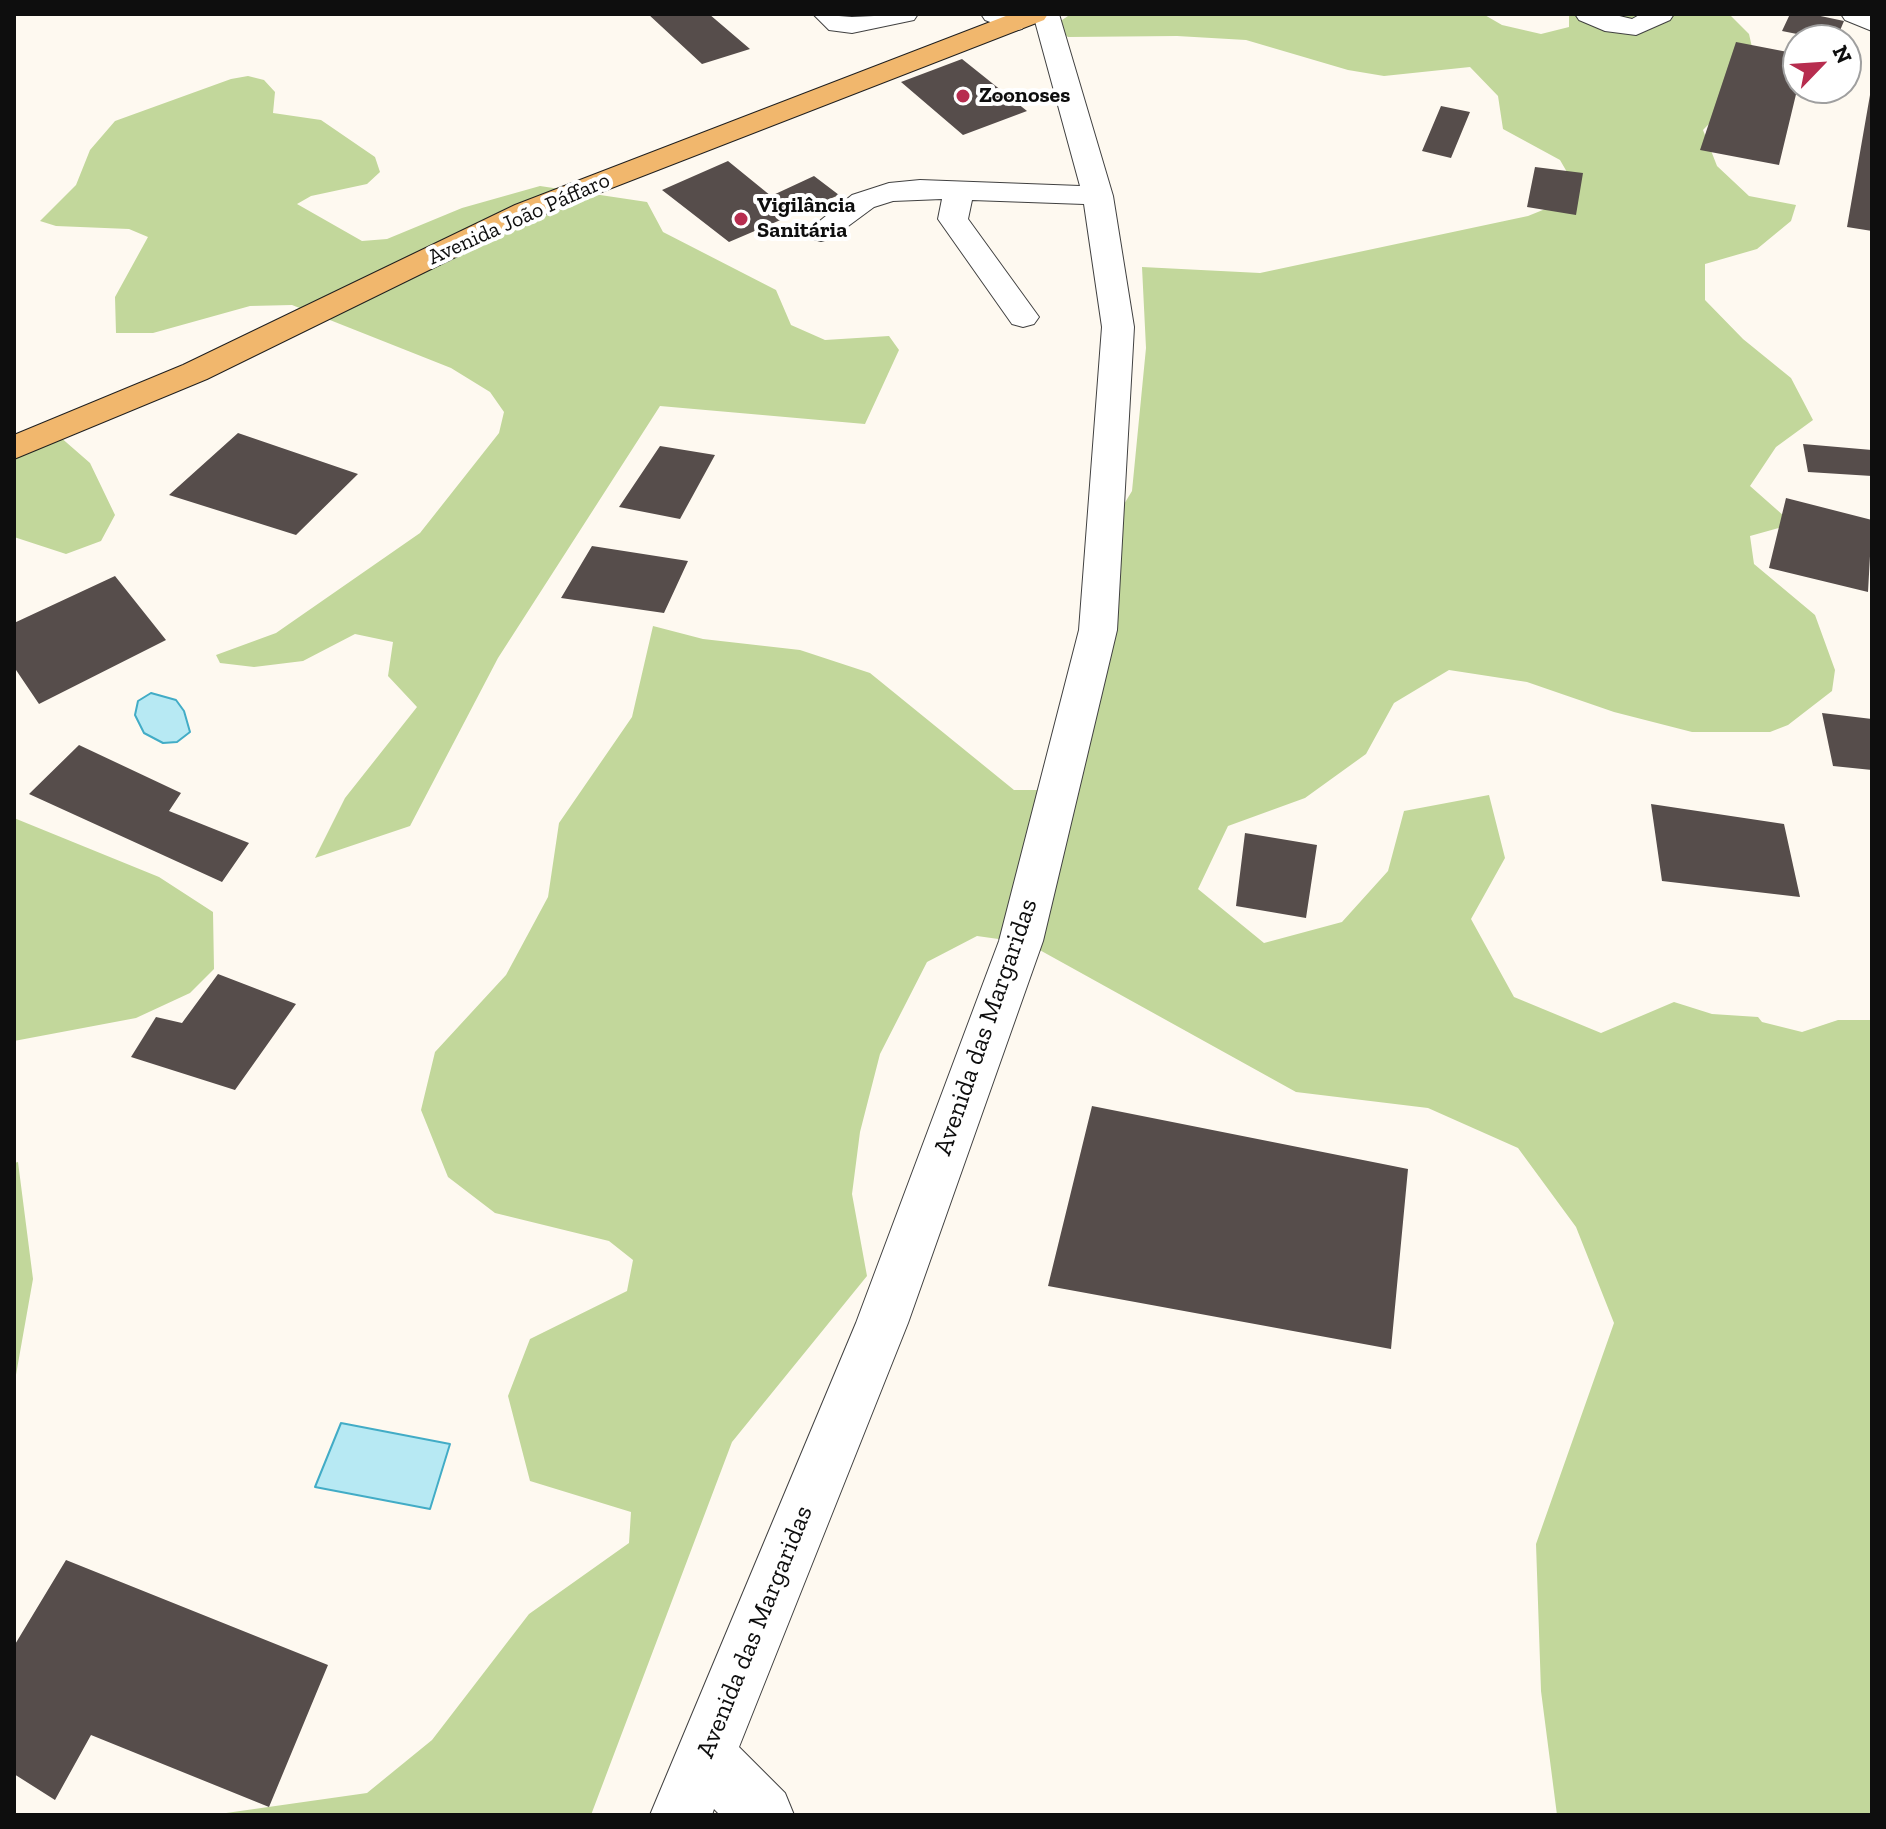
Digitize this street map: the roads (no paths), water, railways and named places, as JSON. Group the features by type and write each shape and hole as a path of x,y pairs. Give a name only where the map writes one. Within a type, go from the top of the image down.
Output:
{"main road":[{"name":"Avenida João Páffaro","path":"14,448 195,372 526,211 1022,16"}],"street":[{"path":"826,14 838,24 852,25 905,14"},
{"path":"1588,14 1614,25 1636,27 1661,14"},
{"path":"1854,14 1872,23"},
{"name":"Avenida das Margaridas","path":"681,1815 882,1323 1021,941 1098,630 1118,327 1098,196 1022,16"},
{"path":"821,232 863,201 889,192 959,190 1098,196"},
{"path":"959,190 953,219 1023,317"},
{"path":"704,1755 763,1815"}],"water":[{"path":"151,693 176,700 184,711 190,732 177,742 163,743 144,733 135,715 138,701"},
{"path":"341,1423 450,1444 430,1509 315,1487"}],"place":[{"name":"Zoonoses","path":"963,96"},
{"name":"Vigilância Sanitária","path":"741,219"}]}
